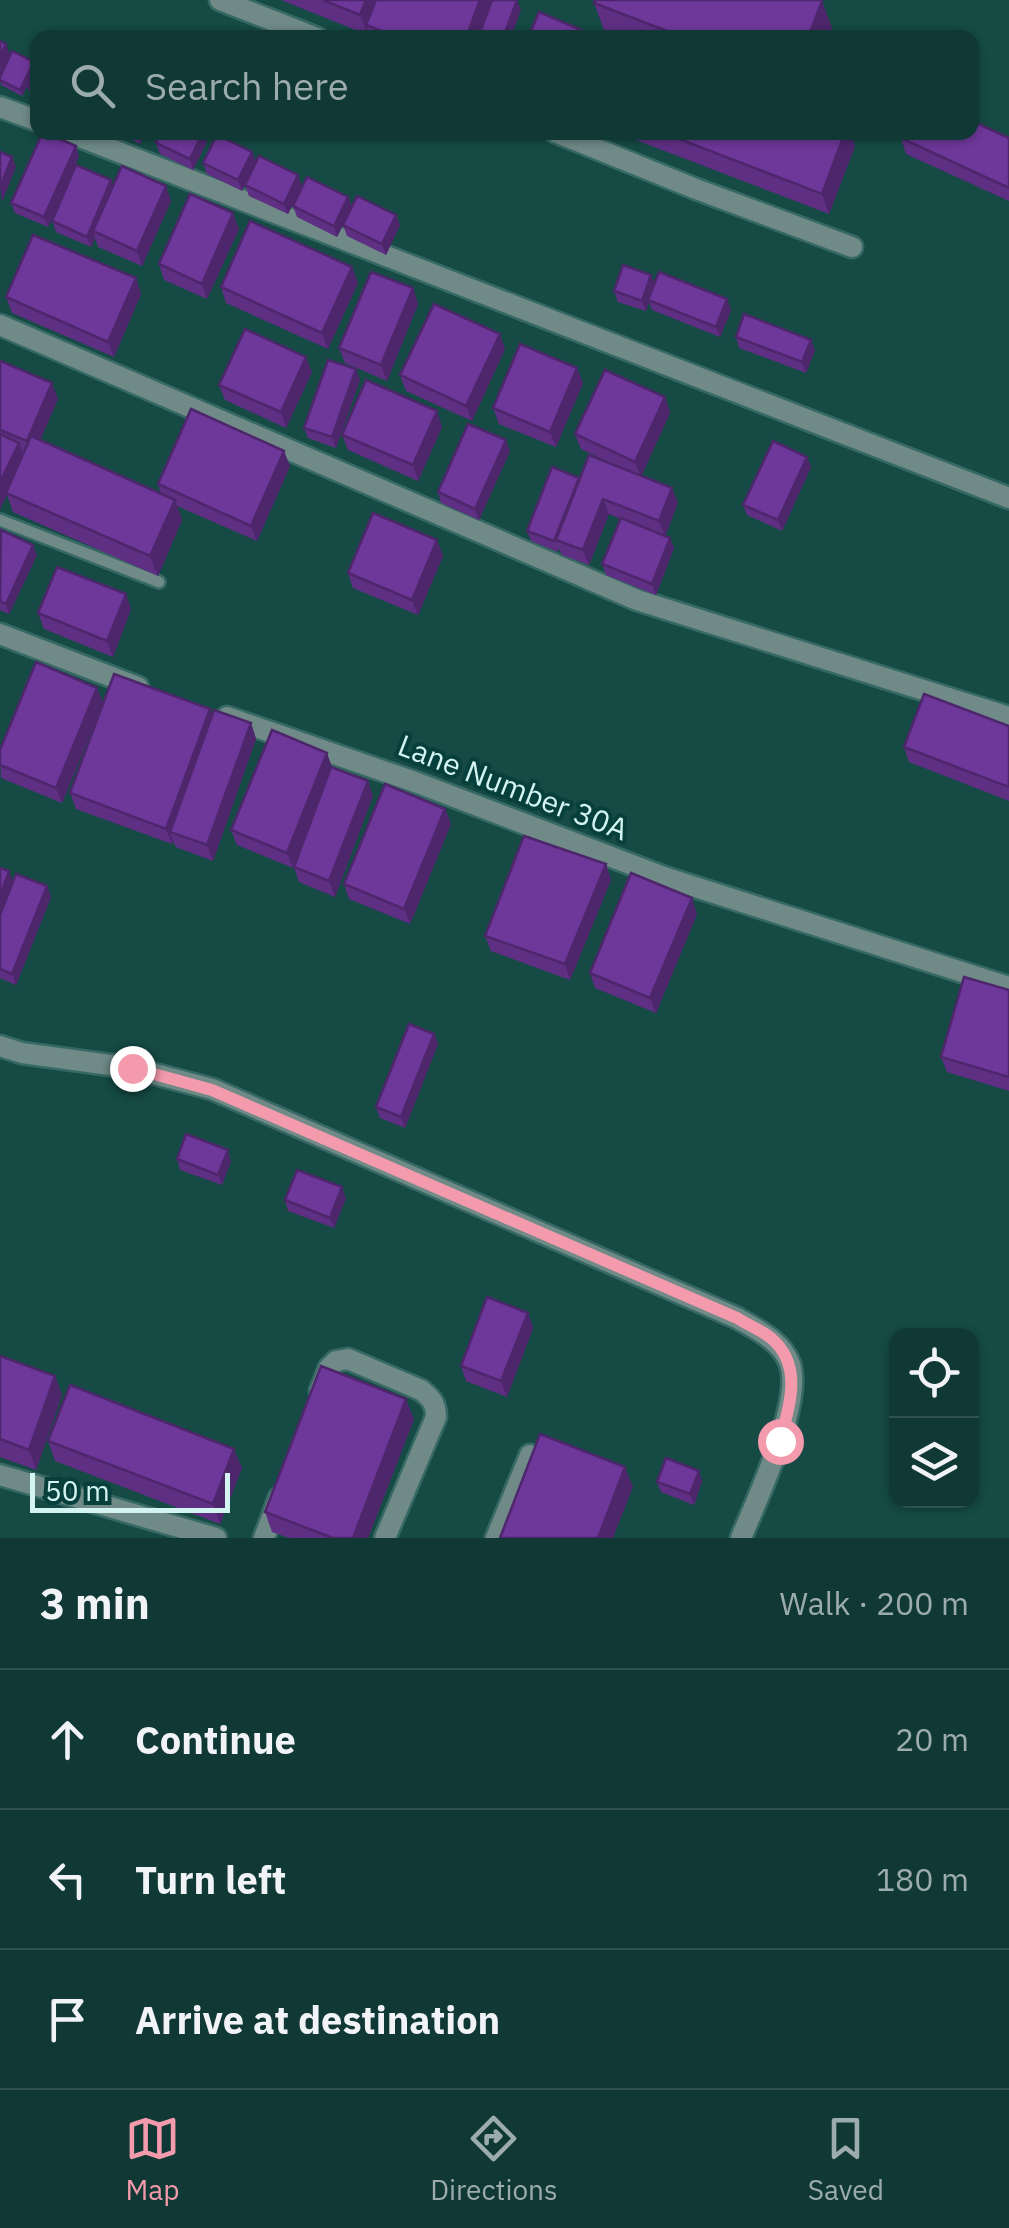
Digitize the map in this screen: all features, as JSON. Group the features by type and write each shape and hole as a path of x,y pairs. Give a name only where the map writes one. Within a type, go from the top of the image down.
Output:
{"street":[{"path":"220,0 297,30"},
{"path":"0,106 30,118"},
{"path":"88,140 1009,498"},
{"path":"574,140 852,247"},
{"path":"0,325 637,600 1009,717"},
{"path":"0,634 160,694"},
{"name":"Lane Number 30A","path":"215,713 415,782 664,877 1009,988"},
{"path":"0,1046 22,1053 132,1068 212,1090 737,1318 773,1340 790,1363 792,1392 780,1441 742,1538"},
{"path":"316,1402 329,1368 336,1360 348,1359 421,1390 436,1407 436,1417 385,1538"},
{"path":"496,1538 530,1456"},
{"path":"0,1475 216,1538"},
{"path":"264,1538 284,1487"}],"lane":[{"path":"0,520 159,582"}],"building":[{"path":"323,0 366,0 360,15"},
{"path":"376,0 480,0 469,30 379,30 366,25"},
{"path":"492,0 517,0 506,30 481,30"},
{"path":"822,1 811,30 664,30 594,3"},
{"path":"539,12 581,30 531,30"},
{"path":"12,51 30,60 30,70 20,90 0,77"},
{"path":"979,124 1009,138 1009,188 905,140 979,140"},
{"path":"39,140 62,140 76,146 44,217 11,203"},
{"path":"157,140 199,140 190,159 156,143"},
{"path":"214,140 227,140 252,152 238,180 203,163"},
{"path":"682,140 842,140 822,194"},
{"path":"0,152 12,157 0,187"},
{"path":"259,156 298,175 284,204 245,185"},
{"path":"76,165 111,180 87,237 52,221"},
{"path":"122,166 166,186 137,251 93,231"},
{"path":"307,177 348,197 334,226 293,206"},
{"path":"190,194 233,213 202,284 159,264"},
{"path":"357,196 396,215 382,244 343,225"},
{"path":"250,221 352,267 322,333 221,287"},
{"path":"33,235 136,278 108,342 6,297"},
{"path":"623,265 651,275 642,301 614,291"},
{"path":"371,272 413,288 381,365 339,348"},
{"path":"659,272 727,299 716,327 648,300"},
{"path":"434,304 500,334 466,406 400,375"},
{"path":"744,314 811,340 802,362 736,337"},
{"path":"245,329 306,357 281,412 219,385"},
{"path":"520,344 577,368 550,432 493,408"},
{"path":"328,360 356,369 332,437 304,428"},
{"path":"0,361 52,383 27,441 0,430"},
{"path":"605,370 665,397 635,462 575,434"},
{"path":"366,380 437,411 413,465 342,435"},
{"path":"191,409 284,451 251,526 158,484"},
{"path":"468,424 506,440 475,509 438,492"},
{"path":"0,434 19,443 0,482"},
{"path":"31,436 175,500 150,556 6,493"},
{"path":"773,441 807,457 778,520 743,505"},
{"path":"589,455 672,488 659,521 603,499 583,550 556,540"},
{"path":"552,467 579,478 554,541 527,531"},
{"path":"373,513 437,540 412,600 348,573"},
{"path":"621,518 670,538 652,584 602,564"},
{"path":"1,530 33,545 6,604 0,601"},
{"path":"57,567 126,594 107,641 38,613"},
{"path":"36,662 97,688 56,788 0,765 0,750"},
{"path":"114,674 210,709 166,829 70,793"},
{"path":"924,694 1009,726 1009,787 904,747"},
{"path":"214,710 251,723 207,845 170,832"},
{"path":"272,730 327,753 287,853 231,830"},
{"path":"331,767 368,781 329,881 294,867"},
{"path":"385,784 445,809 404,909 344,884"},
{"path":"524,836 606,864 565,964 485,936"},
{"path":"0,868 9,871 0,896"},
{"path":"631,873 692,898 650,998 590,973"},
{"path":"16,874 47,886 12,974 0,969 0,915"},
{"path":"964,977 1009,990 1009,1077 941,1057"},
{"path":"409,1024 434,1034 401,1117 376,1107"},
{"path":"186,1134 228,1150 218,1175 177,1159"},
{"path":"297,1170 342,1187 330,1218 285,1200"},
{"path":"487,1297 528,1313 501,1381 461,1366"},
{"path":"0,1356 55,1376 29,1450 0,1439"},
{"path":"321,1366 406,1399 353,1538 333,1538 265,1512"},
{"path":"70,1385 234,1449 213,1504 48,1441"},
{"path":"540,1434 625,1467 598,1538 500,1538"},
{"path":"666,1458 699,1471 690,1494 657,1482"}],"route":[{"path":"132,1068 212,1090 737,1318 773,1340 790,1363 792,1392 780,1441"}]}
